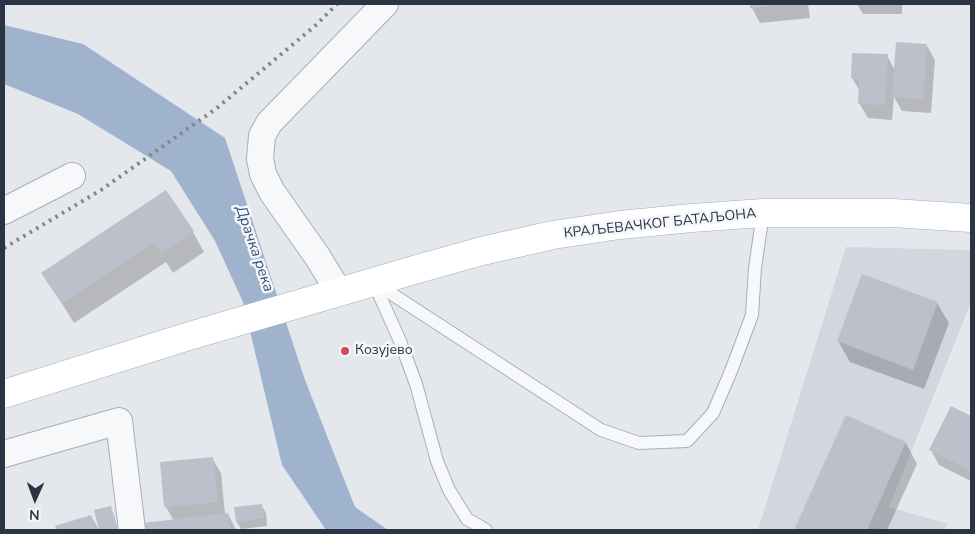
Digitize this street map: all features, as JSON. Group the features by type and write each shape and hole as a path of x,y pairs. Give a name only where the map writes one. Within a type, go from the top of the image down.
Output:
{"main road":[{"name":"КРАЉЕВАЧКОГ БАТАЉОНА","path":"4,394 186,337 373,282 482,251 553,235 620,225 763,213 893,213 971,218"}],"street":[{"path":"333,294 317,256 272,192 263,174 260,159 262,136 269,123 385,4"},
{"path":"4,211 72,176"},
{"path":"4,454 119,421 132,530"}],"lane":[{"path":"373,282 601,430 639,443 687,441 713,413 752,315 755,268 763,213"},
{"path":"373,282 400,341 416,384 437,461 449,490 467,519 486,530"}],"shaded area":[{"path":"846,247 971,250 971,302 889,507 948,524 944,530 758,530"}],"water":[{"name":"Драчка река","path":"4,25 83,44 225,138 305,380 355,507 388,530 326,530 282,465 243,302 215,241 171,171 78,114 4,84"}],"building":[{"path":"750,4 783,4 783,5 750,8"},
{"path":"896,42 927,44 923,99 892,97"},
{"path":"852,53 888,54 885,105 858,104 859,79 851,78"},
{"path":"166,190 194,231 161,253 154,243 62,304 41,273"},
{"path":"862,274 938,302 913,370 837,341"},
{"path":"951,406 971,416 970,470 929,450"},
{"path":"846,415 906,442 867,530 794,530"},
{"path":"213,457 218,502 164,507 160,462"},
{"path":"262,504 264,518 236,522 234,507"},
{"path":"111,506 117,530 99,530 94,510"},
{"path":"228,513 230,530 144,530 143,523"},
{"path":"91,515 96,530 57,530 55,526"}],"railway":[{"path":"4,248 101,190 217,108 316,25 337,4"}],"place":[{"name":"Козујево","path":"345,351"}]}
